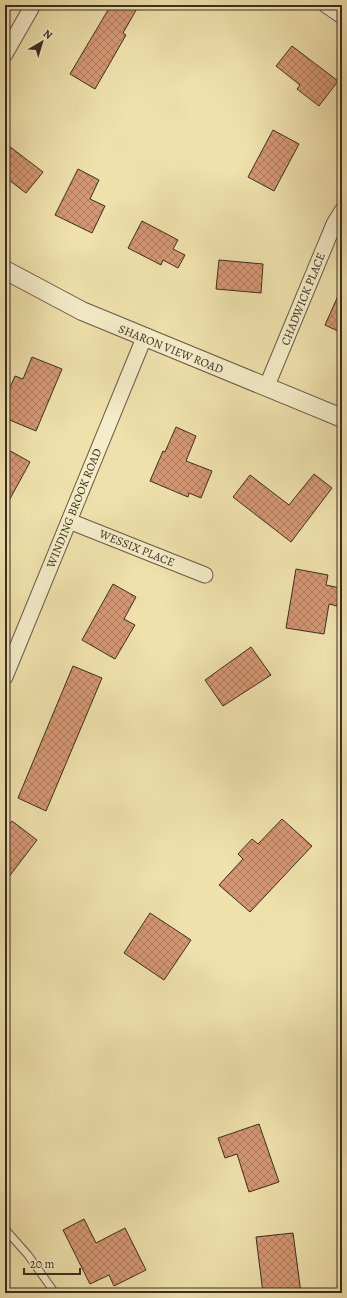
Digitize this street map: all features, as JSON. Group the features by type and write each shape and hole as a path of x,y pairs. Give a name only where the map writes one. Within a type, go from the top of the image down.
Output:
{"street":[{"path":"5,54 33,5"},
{"path":"326,5 342,16"},
{"name":"CHADWICK PLACE","path":"266,388 334,224 342,211"},
{"name":"SHARON VIEW ROAD","path":"5,270 82,311 144,338 342,418"},
{"name":"WINDING BROOK ROAD","path":"5,677 144,338"},
{"name":"WESSIX PLACE","path":"69,521 205,575"}],"lane":[{"path":"5,1230 28,1255 55,1293"}],"building":[{"path":"111,5 139,5 123,33 126,35 95,89 70,74"},
{"path":"292,46 338,81 319,106 297,89 300,85 276,66"},
{"path":"273,130 299,144 274,191 248,177"},
{"path":"5,143 43,172 26,193 5,177"},
{"path":"78,169 99,180 90,199 105,206 92,233 55,215"},
{"path":"142,221 178,240 173,249 185,255 178,268 163,260 161,265 128,248"},
{"path":"219,260 263,264 261,293 216,289"},
{"path":"342,287 342,333 325,325"},
{"path":"32,357 62,369 36,431 5,418 5,399 15,376 23,379"},
{"path":"176,427 196,436 186,461 212,471 201,498 189,493 188,497 150,481 163,451 165,452"},
{"path":"5,448 30,462 5,508"},
{"path":"314,474 332,488 291,542 233,497 250,475 289,505"},
{"path":"296,569 328,575 326,585 340,588 337,606 329,604 324,634 286,628"},
{"path":"113,584 136,597 124,619 135,625 115,659 82,640"},
{"path":"251,647 271,675 223,706 205,680"},
{"path":"73,666 102,678 46,811 18,798"},
{"path":"282,819 312,846 250,912 219,885 243,859 238,854 252,839 258,844"},
{"path":"12,821 37,840 5,882 5,830"},
{"path":"150,913 191,940 164,980 124,953"},
{"path":"259,1124 279,1182 249,1192 237,1154 225,1158 218,1138"},
{"path":"84,1219 96,1243 125,1228 146,1270 114,1286 109,1275 90,1284 63,1230"},
{"path":"293,1233 301,1293 263,1293 256,1237"}]}
